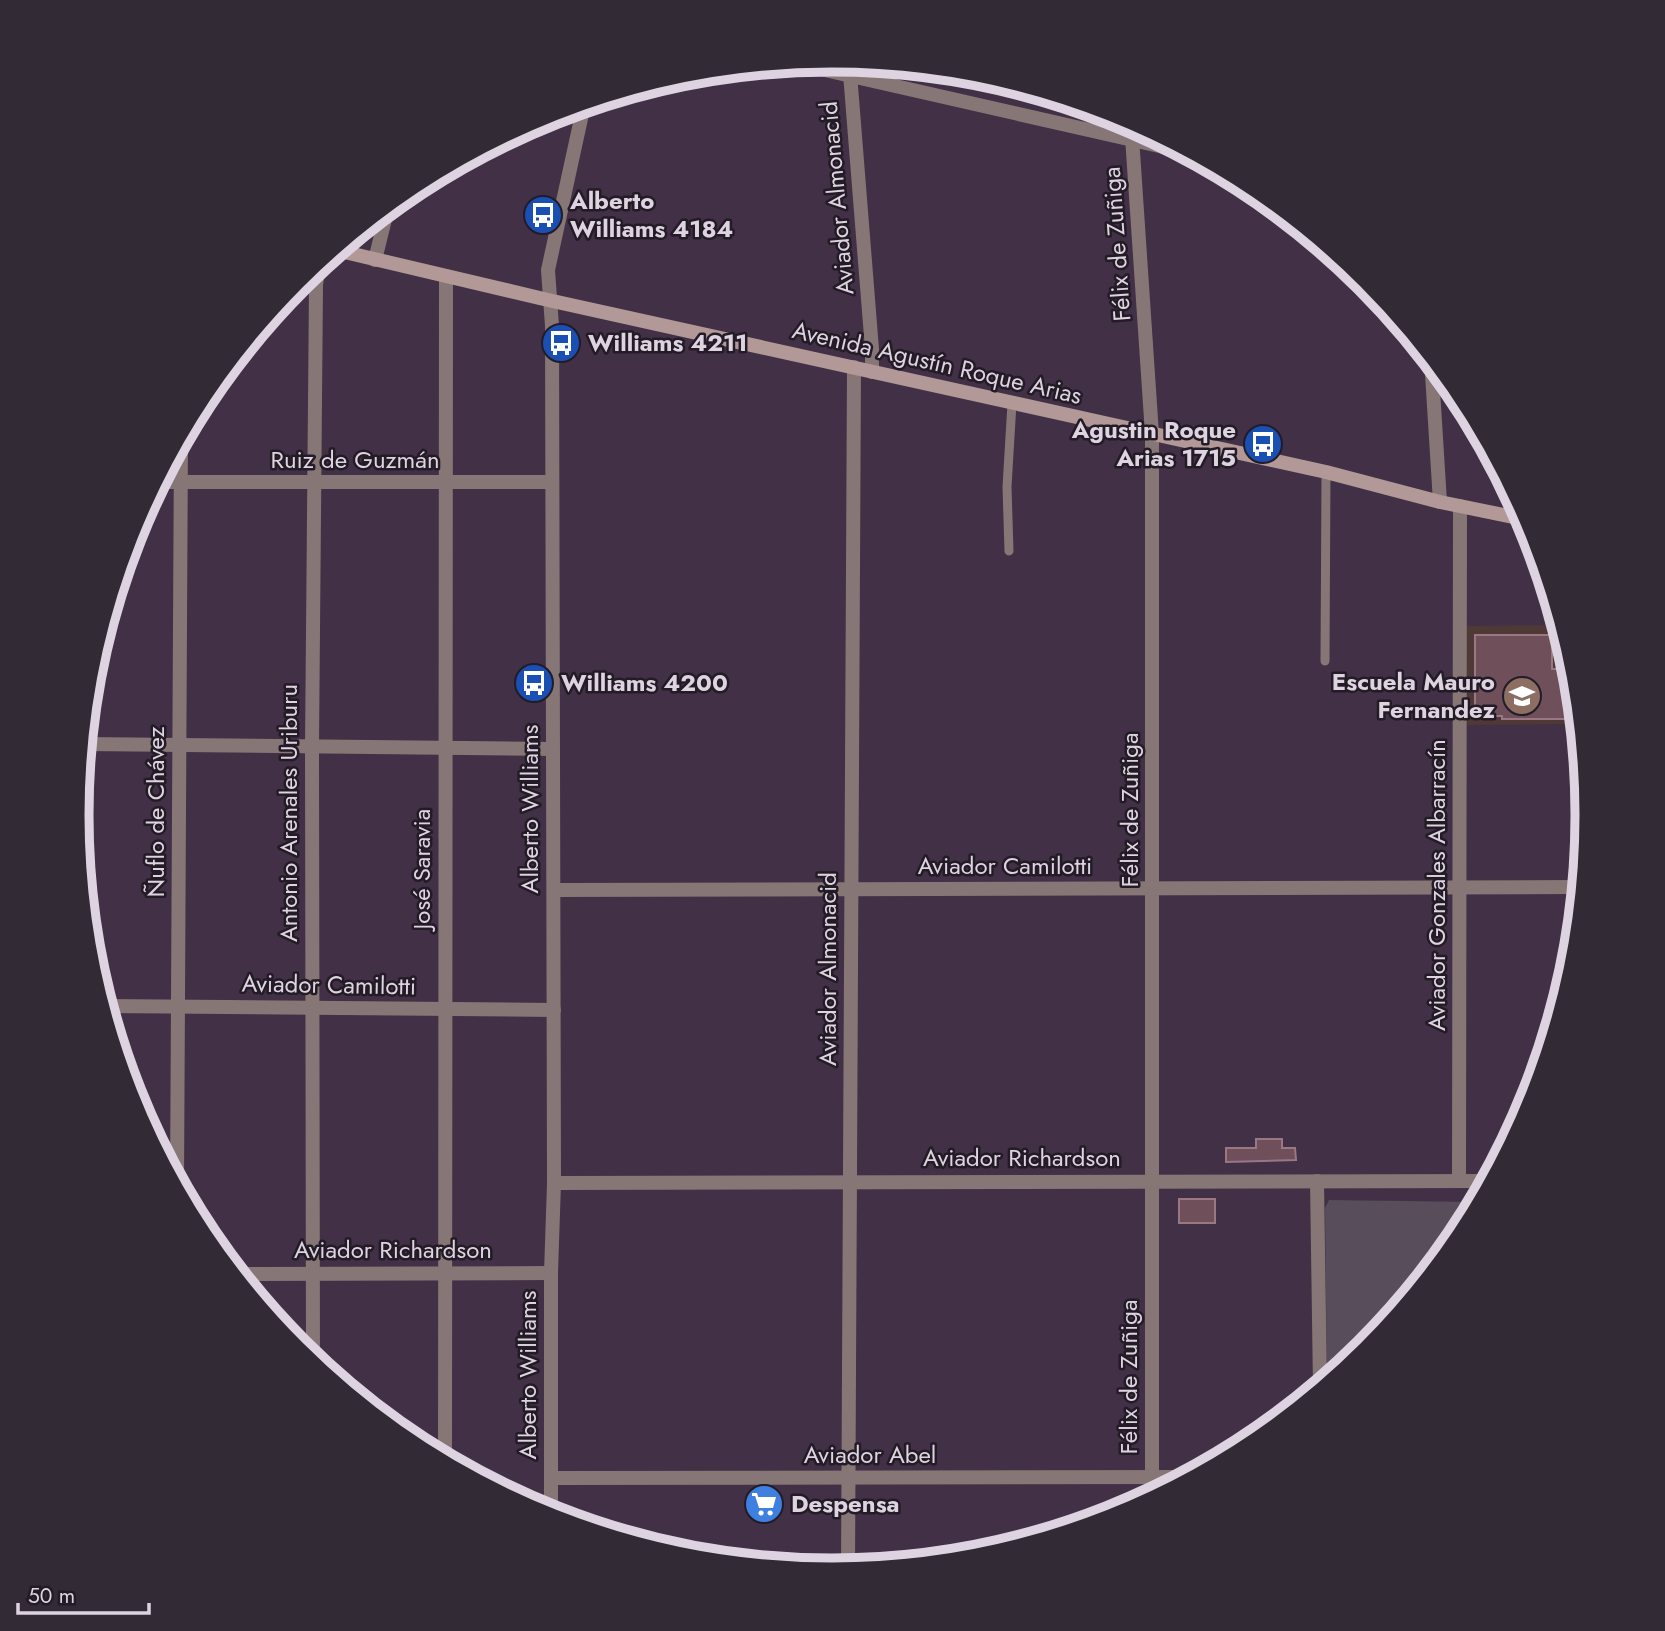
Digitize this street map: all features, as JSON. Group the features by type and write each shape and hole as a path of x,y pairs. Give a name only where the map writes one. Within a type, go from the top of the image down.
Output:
{"main road":[{"name":"Avenida Agustín Roque Arias","path":"346,253 548,300 1326,472 1440,502 1514,517"}],"street":[{"path":"830,72 1154,145"},
{"name":"Aviador Almonacid","path":"850,72 872,372"},
{"name":"Alberto Williams","path":"551,1504 554,890 552,326 548,300 548,270 582,115"},
{"name":"Félix de Zuñiga","path":"1132,135 1152,434 1152,1487"},
{"path":"375,260 384,222"},
{"name":"José Saravia","path":"445,1450 446,276"},
{"name":"Antonio Arenales Uriburu","path":"313,1347 311,1008 317,281"},
{"name":"Aviador Almonacid","path":"848,1559 854,367"},
{"path":"1432,376 1440,502"},
{"name":"Ñuflo de Chávez","path":"177,1167 181,457"},
{"name":"Ruiz de Guzmán","path":"168,482 551,482"},
{"name":"Aviador Gonzales Albarracín","path":"1459,1181 1460,506"},
{"path":"92,744 552,749"},
{"name":"Aviador Camilotti","path":"554,890 1573,887"},
{"name":"Aviador Camilotti","path":"114,1006 554,1010"},
{"path":"1317,1181 1320,1378"},
{"name":"Aviador Richardson","path":"554,1183 1480,1181"},
{"name":"Aviador Richardson","path":"246,1273 551,1273"},
{"name":"Aviador Abel","path":"551,1478 1172,1477"}],"lane":[{"path":"1009,551 1007,487 1012,403"},
{"path":"1325,661 1326,472"}],"shaded area":[{"name":"Escuela Mauro Fernandez","path":"1551,625 1571,724 1467,725 1466,626"},
{"path":"1329,1200 1468,1202 1423,1268 1392,1306 1327,1371 1325,1208"}],"building":[{"name":"Escuela Mauro Fernandez","path":"1475,635 1552,635 1552,669 1562,669 1570,719 1502,719 1502,716 1475,716"},
{"path":"1256,1139 1282,1139 1282,1148 1295,1148 1296,1160 1226,1162 1226,1148 1256,1148"},
{"path":"1179,1199 1215,1199 1215,1223 1179,1223"}],"place":[{"name":"Alberto Williams 4184","path":"543,215"},
{"name":"Williams 4211","path":"561,343"},
{"name":"Agustin Roque Arias 1715","path":"1263,444"},
{"name":"Williams 4200","path":"534,683"},
{"name":"Escuela Mauro Fernandez","path":"1522,696"},
{"name":"Despensa","path":"764,1504"}]}
